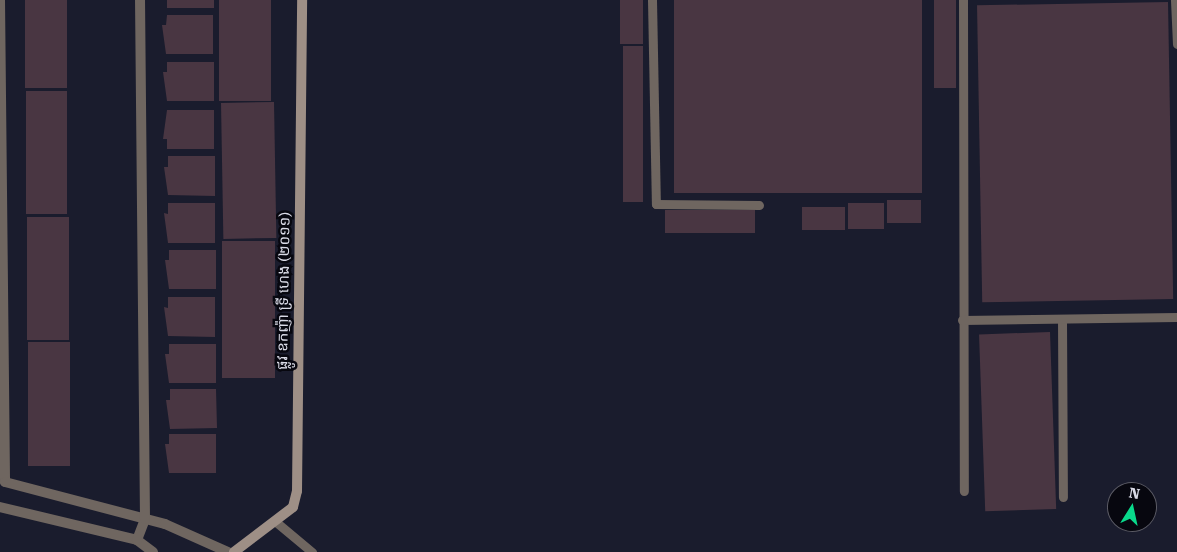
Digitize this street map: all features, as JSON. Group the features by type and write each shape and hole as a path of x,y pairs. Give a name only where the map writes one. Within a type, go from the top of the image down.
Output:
{"main road":[{"name":"ផ្លូវ ឧកញ៉ា ទ្រី ហេង (២០១១)","path":"234,552 276,522 293,507 297,491 302,0"}],"street":[{"path":"0,0 3,484 145,519 228,552"},
{"path":"137,540 145,519 140,0"},
{"path":"0,507 137,540 153,552"}],"lane":[{"path":"652,0 656,204 759,205"},
{"path":"964,0 962,320 964,491"},
{"path":"1175,0 1177,44"},
{"path":"962,320 1177,317"},
{"path":"1062,318 1063,496"},
{"path":"276,522 312,552"}],"building":[{"path":"25,0 67,0 67,88 25,88"},
{"path":"167,0 214,0 214,8 167,8"},
{"path":"219,0 271,0 271,101 219,101"},
{"path":"620,0 643,0 643,44 620,44"},
{"path":"674,0 922,0 922,193 674,193"},
{"path":"934,0 956,0 956,88 934,88"},
{"path":"1168,2 1173,299 982,302 977,5"},
{"path":"167,15 213,15 213,54 166,54 162,25 166,25"},
{"path":"623,46 643,46 643,202 623,202"},
{"path":"167,62 214,62 214,101 167,101 163,72 167,72"},
{"path":"26,91 67,91 67,214 26,214"},
{"path":"274,102 276,238 223,239 221,103"},
{"path":"167,110 214,110 214,149 167,149 167,139 163,139"},
{"path":"168,156 215,156 215,196 168,195 164,167 168,167"},
{"path":"887,200 921,200 921,223 887,223"},
{"path":"168,203 215,203 215,243 168,243 164,213 168,214"},
{"path":"848,203 884,203 884,229 848,229"},
{"path":"802,207 845,207 845,230 802,230"},
{"path":"665,210 755,210 755,233 665,233"},
{"path":"27,217 69,217 69,340 27,340"},
{"path":"222,241 275,241 275,378 222,378"},
{"path":"169,250 216,250 216,289 169,289 165,260 169,260"},
{"path":"168,297 215,297 215,337 168,336 164,307 168,308"},
{"path":"1050,332 1056,509 985,511 979,334"},
{"path":"28,342 70,342 70,466 28,466"},
{"path":"169,344 216,344 216,383 169,383 165,354 169,354"},
{"path":"170,389 216,389 217,428 170,429 166,400 170,400"},
{"path":"169,434 216,434 216,473 169,473 165,444 169,444"}]}
